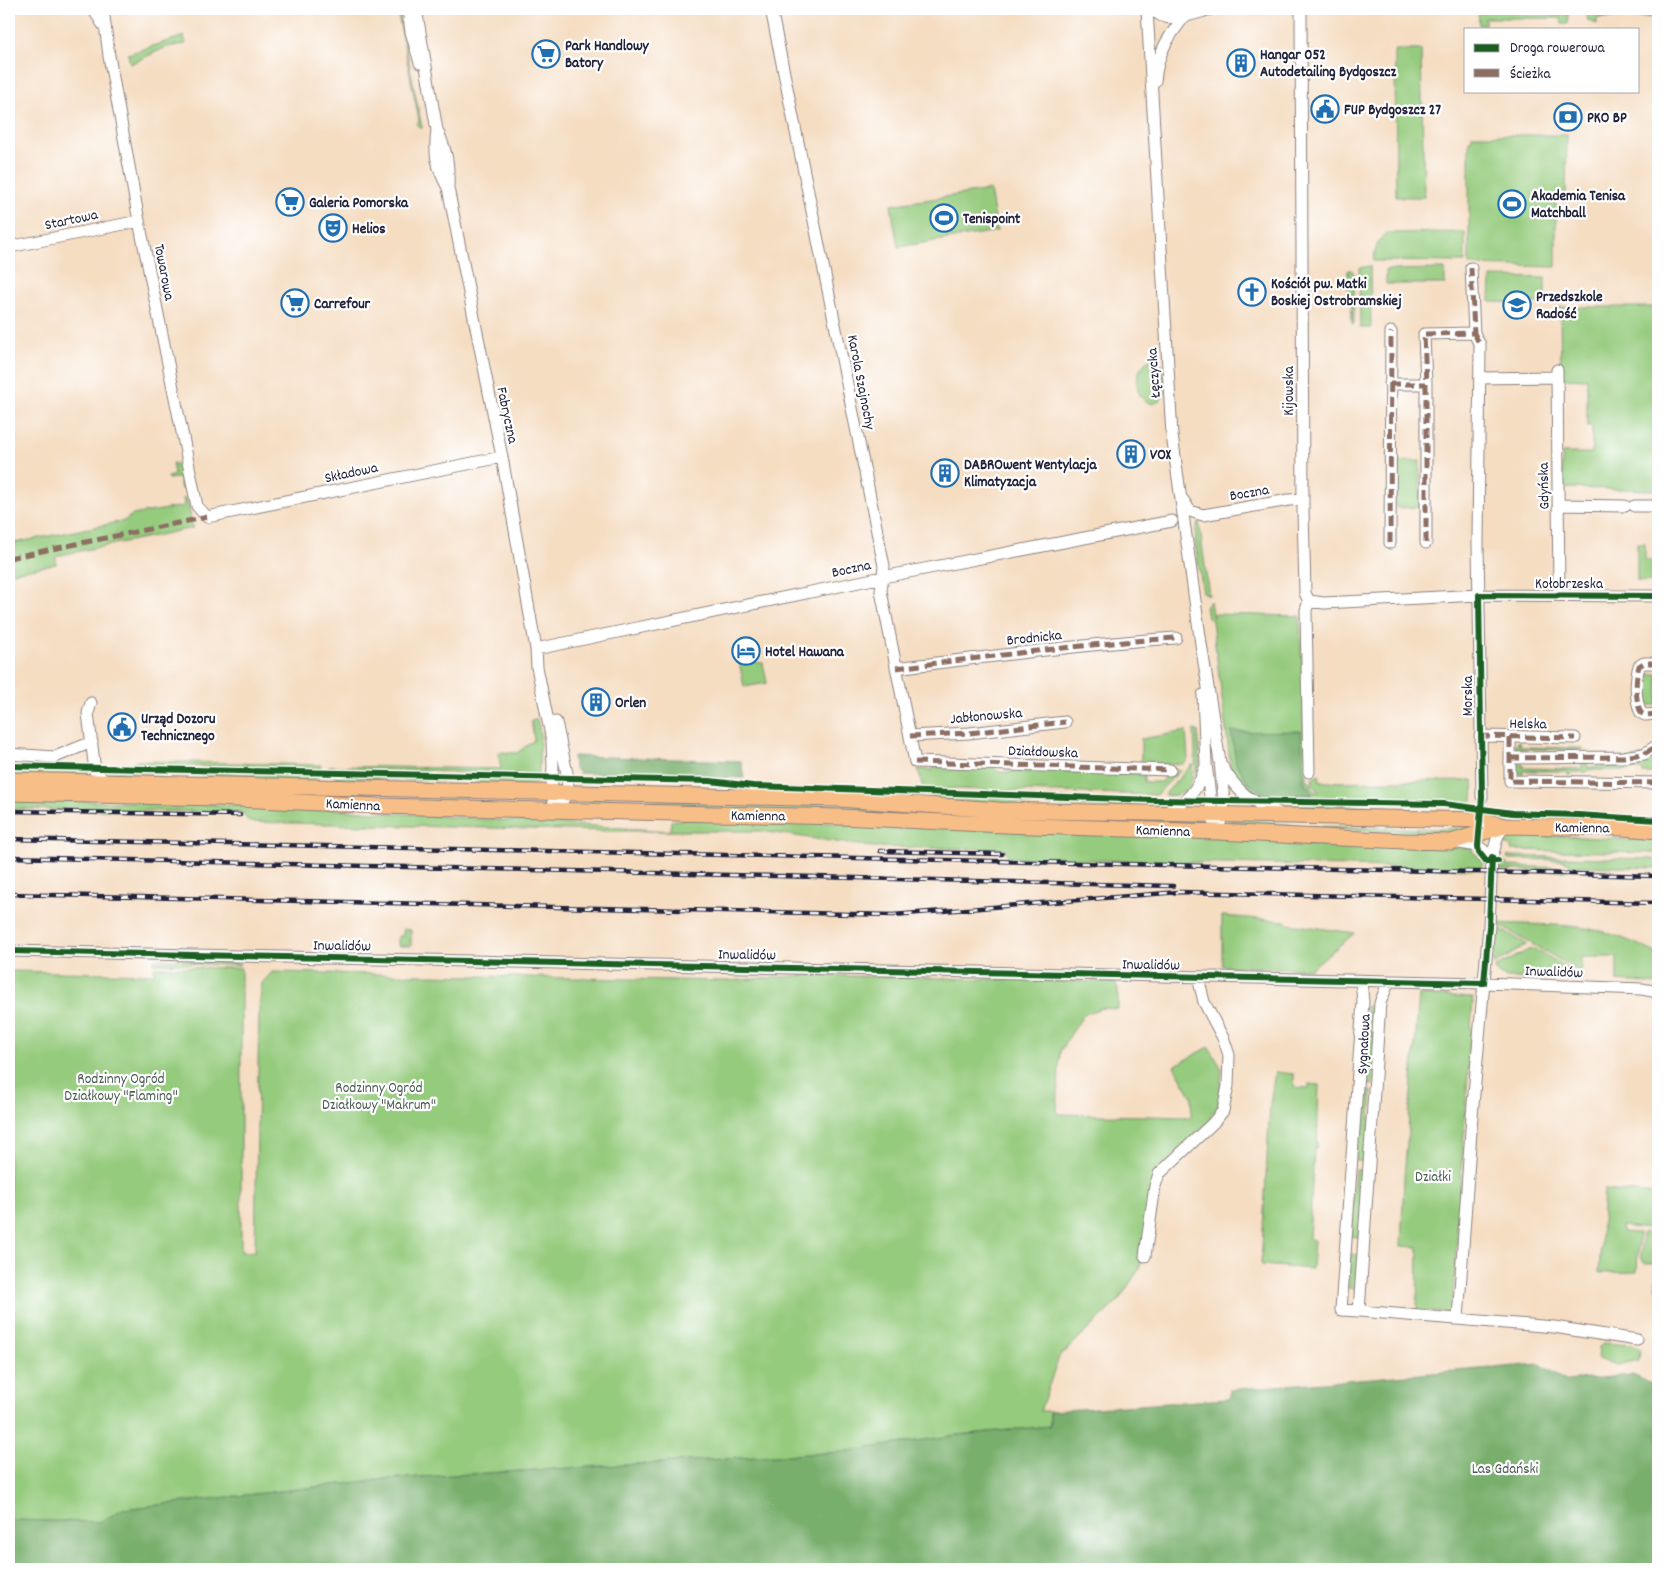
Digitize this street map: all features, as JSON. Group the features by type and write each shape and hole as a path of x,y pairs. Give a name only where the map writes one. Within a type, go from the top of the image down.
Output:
{"main road":[{"name":"Kamienna","path":"9,780 90,776 106,782 838,800 1000,810 1480,820 1505,826 1623,828 1658,831"},
{"name":"Kamienna","path":"9,793 216,798 379,806 841,817 1451,842 1505,826"}],"street":[{"name":"Towarowa","path":"93,9 106,29"},
{"name":"Towarowa","path":"103,9 139,220 197,506 207,517"},
{"name":"Fabryczna","path":"408,9 409,22 417,54 427,81"},
{"name":"Fabryczna","path":"416,9 437,130 445,148 449,168 448,188 502,457 536,649 537,667 552,741 551,793 557,810"},
{"name":"Karola Szajnochy","path":"771,9 884,566 881,591 915,762"},
{"name":"Łęczycka","path":"1147,9 1172,436 1201,644 1220,762 1224,801 1217,815"},
{"path":"1152,9 1160,16 1167,18 1187,12 1211,9"},
{"name":"Kijowska","path":"1301,9 1303,499 1305,593 1309,601 1306,610 1309,772"},
{"name":"Łęczycka","path":"1153,98 1161,53 1167,38 1187,12"},
{"name":"Startowa","path":"9,247 139,220"},
{"name":"Morska","path":"1471,268 1474,333 1480,345 1478,543 1482,797"},
{"path":"1390,543 1391,332"},
{"path":"1426,543 1426,384 1424,334 1474,333"},
{"name":"Gdyńska","path":"1480,378 1557,373 1559,595"},
{"path":"1390,384 1426,384"},
{"name":"Składowa","path":"207,517 502,457"},
{"path":"1181,495 1187,508 1201,514"},
{"name":"Boczna","path":"1201,514 1303,499"},
{"path":"1559,505 1658,506"},
{"path":"1185,524 1188,516 1201,514"},
{"path":"1196,605 1197,575 1193,527 1201,514"},
{"name":"Boczna","path":"536,649 883,577 1172,521"},
{"name":"Kołobrzeska","path":"1309,601 1324,603 1479,595 1658,596"},
{"name":"Brodnicka","path":"896,668 1048,650 1176,638"},
{"name":"Łęczycka","path":"1201,644 1206,764 1217,815 1218,832"},
{"name":"Fabryczna","path":"536,649 544,666 568,778 567,793"},
{"path":"1658,663 1644,663 1639,666 1637,672 1637,705 1641,713 1645,715 1658,714"},
{"path":"90,776 92,742 88,713 91,703"},
{"name":"Jabłonowska","path":"910,736 969,733 1065,722"},
{"name":"Helska","path":"1480,736 1575,738"},
{"path":"1510,738 1510,781 1658,783"},
{"path":"9,754 55,756 92,742"},
{"path":"1510,758 1623,757 1644,754 1658,745"},
{"name":"Działdowska","path":"915,762 1170,770"},
{"path":"1220,762 1229,779 1242,794 1252,801 1288,816"},
{"path":"1162,814 1177,807 1190,796 1199,784 1206,764"},
{"path":"557,810 567,793"},
{"path":"1458,1319 1472,1116 1489,922 1492,857 1498,835 1505,826"},
{"path":"1451,842 1478,846 1492,857"},
{"name":"Inwalidów","path":"9,951 1389,981 1642,989 1658,992"},
{"path":"1146,1256 1154,1186 1159,1174 1213,1124 1223,1111 1230,1076 1229,1055 1224,1040 1204,1002 1198,977"},
{"name":"Sygnałowa","path":"1361,981 1363,1002 1358,1086 1341,1310 1359,1311 1380,1003 1389,981"},
{"name":"Sygnałowa","path":"1363,1002 1380,1003"},
{"name":"Sygnałowa","path":"1358,1086 1375,1088"},
{"path":"1352,1165 1369,1166"},
{"path":"1347,1245 1363,1246"},
{"path":"1343,1292 1360,1293"},
{"path":"1359,1311 1554,1327 1637,1340"}],"green space":[{"path":"397,9 399,9 402,30 405,31 406,48 422,128 417,125 419,120"},
{"path":"1478,9 1568,9 1568,24 1562,24 1561,18 1485,18 1485,25 1479,25"},
{"path":"1586,9 1658,9 1658,17 1597,18 1597,24 1588,21"},
{"path":"184,36 186,44 167,47 130,64 128,54"},
{"path":"1395,50 1421,50 1424,197 1396,197"},
{"name":"Akademia Tenisa Matchball","path":"1472,135 1567,135 1566,196 1556,197 1556,267 1469,265 1469,140 1472,139"},
{"name":"Tenispoint","path":"990,190 997,231 898,247 891,205"},
{"path":"1465,232 1465,262 1373,261 1378,241 1387,233"},
{"path":"1370,266 1371,328 1360,328 1359,268"},
{"path":"1445,269 1445,284 1386,284 1386,270"},
{"path":"1348,270 1352,270 1354,274 1354,324 1352,324 1351,300 1348,299"},
{"path":"1491,277 1545,278 1545,303 1490,302"},
{"path":"1560,307 1657,307 1657,490 1562,488 1562,453 1592,453 1592,426 1587,426 1587,379 1561,378"},
{"path":"1151,359 1157,360 1163,365 1165,392 1160,401 1153,404 1141,396 1137,383 1141,369"},
{"path":"1420,461 1420,507 1396,508 1395,462"},
{"path":"172,463 181,467 185,486 183,489 181,489 179,478 168,479 168,477 174,475"},
{"path":"183,498 187,499 193,528 56,556 56,564 9,573 9,544 124,521 132,515 184,506"},
{"path":"1199,522 1209,595 1203,592 1197,555 1196,535"},
{"path":"1637,543 1645,543 1645,560 1658,560 1658,582 1637,581"},
{"path":"1210,601 1213,619 1213,614 1300,616 1306,780 1310,781 1315,792 1319,792 1313,785 1312,778 1319,774 1320,782 1473,780 1474,793 1471,802 1469,804 1441,800 1267,797 1251,790 1239,776 1234,778 1231,768 1212,621 1207,616 1205,607"},
{"path":"739,661 763,663 767,683 744,687"},
{"path":"1643,674 1658,674 1658,705 1643,705"},
{"path":"537,719 540,733 539,774 329,769 329,766 501,769 498,752 517,753 534,740 531,721"},
{"path":"1194,730 1198,731 1200,766 1196,775"},
{"path":"1186,731 1188,760 1183,764 1141,765 1141,739"},
{"path":"1301,731 1304,781 1313,795 1265,794 1248,783 1236,763 1231,732"},
{"path":"1519,741 1520,747 1583,748 1583,750 1520,749 1520,754 1515,750 1516,744"},
{"path":"1658,753 1658,773 1643,773 1642,770 1588,770 1587,772 1572,772 1571,775 1568,775 1567,771 1523,771 1523,775 1518,773 1516,768 1519,763 1523,763 1523,768 1582,769 1582,762 1587,761 1587,767 1623,766 1623,760 1651,754 1652,757"},
{"path":"573,756 741,761 744,778 579,773 574,768"},
{"path":"134,761 321,765 320,769 136,765"},
{"path":"1192,764 1191,784 1188,788 1178,794 1164,795"},
{"path":"934,767 995,768 999,772 1028,772 1033,770 1144,773 1144,782 1163,782 1163,773 1173,769 1181,770 1156,795 923,788 918,769 933,770"},
{"path":"9,768 89,770 84,776 9,776"},
{"path":"101,770 319,775 314,780 249,781 208,775 108,773"},
{"path":"332,775 447,778 447,781 337,778"},
{"path":"476,778 542,780 528,786 511,786 476,783"},
{"path":"754,788 1177,803 1161,810 752,792"},
{"path":"591,798 856,805 1207,822 1081,820 1036,822 591,807"},
{"path":"9,799 286,806 670,831 249,822 242,812 9,809"},
{"path":"1266,804 1386,806 1389,811 1290,808"},
{"path":"689,818 1260,838 1307,844 1472,848 1472,851 1484,862 1480,869 1009,858 1004,849 872,847 761,831 670,831 671,821"},
{"path":"1228,820 1271,821 1291,826 1444,829 1473,825 1473,832 1446,833 1238,826"},
{"path":"1514,835 1658,841 1658,853 1511,850 1511,846 1500,843"},
{"path":"1508,856 1658,859 1658,868 1570,866 1570,863 1561,860 1511,859 1507,858"},
{"path":"1503,861 1506,862 1507,866 1566,868 1566,871 1498,870 1498,864 1502,864"},
{"path":"1222,916 1286,921 1289,924 1355,933 1310,969 1222,966"},
{"path":"1495,923 1587,928 1622,938 1658,954 1658,984 1617,981 1617,957 1581,957 1581,972"},
{"path":"1496,927 1526,945 1494,965"},
{"path":"403,929 411,930 411,946 398,946 398,936 403,936"},
{"path":"1535,949 1581,976 1582,979 1508,978 1501,976 1497,972 1495,968 1528,950"},
{"path":"154,959 236,961 240,965 154,963"},
{"path":"154,967 241,968 241,1252 255,1251 259,1009 262,983 272,972 726,981 807,975 1115,982 1118,988 1118,1009 1102,1008 1084,1014 1060,1051 1057,1114 1191,1117 1192,1097 1174,1066 1209,1047 1222,1069 1219,1104 1210,1117 1212,1119 1155,1173 1140,1268 1118,1301 1059,1357 1040,1411 1050,1411 1050,1426 958,1435 842,1452 386,1479 123,1509 100,1522 9,1520 9,971 154,974"},
{"name":"Działki","path":"1419,995 1473,998 1452,1313 1417,1311 1418,1247 1401,1246 1404,1178"},
{"path":"1366,1006 1378,1007 1373,1085 1361,1084"},
{"path":"1275,1072 1294,1074 1294,1087 1309,1088 1309,1084 1319,1085 1317,1147 1314,1149 1309,1239 1314,1240 1312,1269 1261,1265 1270,1104"},
{"path":"1361,1090 1372,1091 1367,1162 1355,1161"},
{"path":"1355,1170 1366,1170 1360,1237 1349,1236"},
{"path":"1604,1190 1658,1194 1658,1230 1621,1226 1622,1232 1639,1233 1637,1272 1599,1273"},
{"path":"1642,1233 1658,1234 1658,1291 1656,1285 1656,1263 1644,1263 1641,1257"},
{"path":"1350,1254 1360,1255 1358,1289 1348,1288"},
{"path":"1604,1343 1631,1345 1640,1349 1639,1360 1616,1365 1598,1359 1599,1347"},
{"name":"Las Gdański","path":"1540,1364 1566,1381 1633,1375 1658,1387 1658,1569 9,1569 9,1520 100,1522 123,1509 386,1479 842,1452 958,1435 1050,1426 1050,1411 1227,1399 1230,1397 1230,1390"}],"railway":[{"path":"9,811 240,815"},
{"path":"9,839 1658,876"},
{"path":"880,851 1002,854"},
{"path":"9,857 1173,886"},
{"path":"9,894 893,915 1179,892 1658,903"}],"marked path":[{"path":"1426,543 1426,384 1424,334 1474,333 1471,268"},
{"path":"1390,543 1391,332"},
{"path":"1474,333 1480,345"},
{"path":"1390,384 1426,384"},
{"path":"9,558 207,517"},
{"path":"896,668 1071,647 1176,638"},
{"path":"1658,663 1644,663 1639,666 1636,690 1641,713 1645,715 1658,714"},
{"path":"910,736 969,733 1065,722"},
{"path":"1480,736 1575,738"},
{"path":"1510,738 1510,781 1658,783"},
{"path":"1510,758 1623,757 1644,754 1658,745"},
{"path":"915,762 1170,770"}],"cycle path":[{"path":"1498,861 1486,861 1479,852 1478,846 1482,797 1479,595 1658,596"},
{"path":"9,766 710,781 753,786 1153,800 1444,804 1513,813 1658,820"},
{"path":"9,951 1484,983 1492,857"}],"place":[{"name":"Park Handlowy Batory","path":"546,54"},
{"name":"Hangar 052 Autodetailing Bydgoszcz","path":"1241,63"},
{"name":"FUP Bydgoszcz 27","path":"1325,109"},
{"name":"PKO BP","path":"1568,117"},
{"name":"Galeria Pomorska","path":"290,202"},
{"name":"Akademia Tenisa Matchball","path":"1512,204"},
{"name":"Tenispoint","path":"944,218"},
{"name":"Helios","path":"333,228"},
{"name":"Kościół pw. Matki Boskiej Ostrobramskiej","path":"1252,292"},
{"name":"Carrefour","path":"295,303"},
{"name":"Przedszkole Radość","path":"1517,305"},
{"name":"VOX","path":"1131,454"},
{"name":"DABROwent Wentylacja Klimatyzacja","path":"945,473"},
{"name":"Hotel Hawana","path":"746,651"},
{"name":"Orlen","path":"596,702"},
{"name":"Urząd Dozoru Technicznego","path":"122,727"}],"park label":[{"name":"Rodzinny Ogród Działkowy \"Flaming\"","path":"121,1086"},
{"name":"Rodzinny Ogród Działkowy \"Makrum\"","path":"379,1096"}]}
